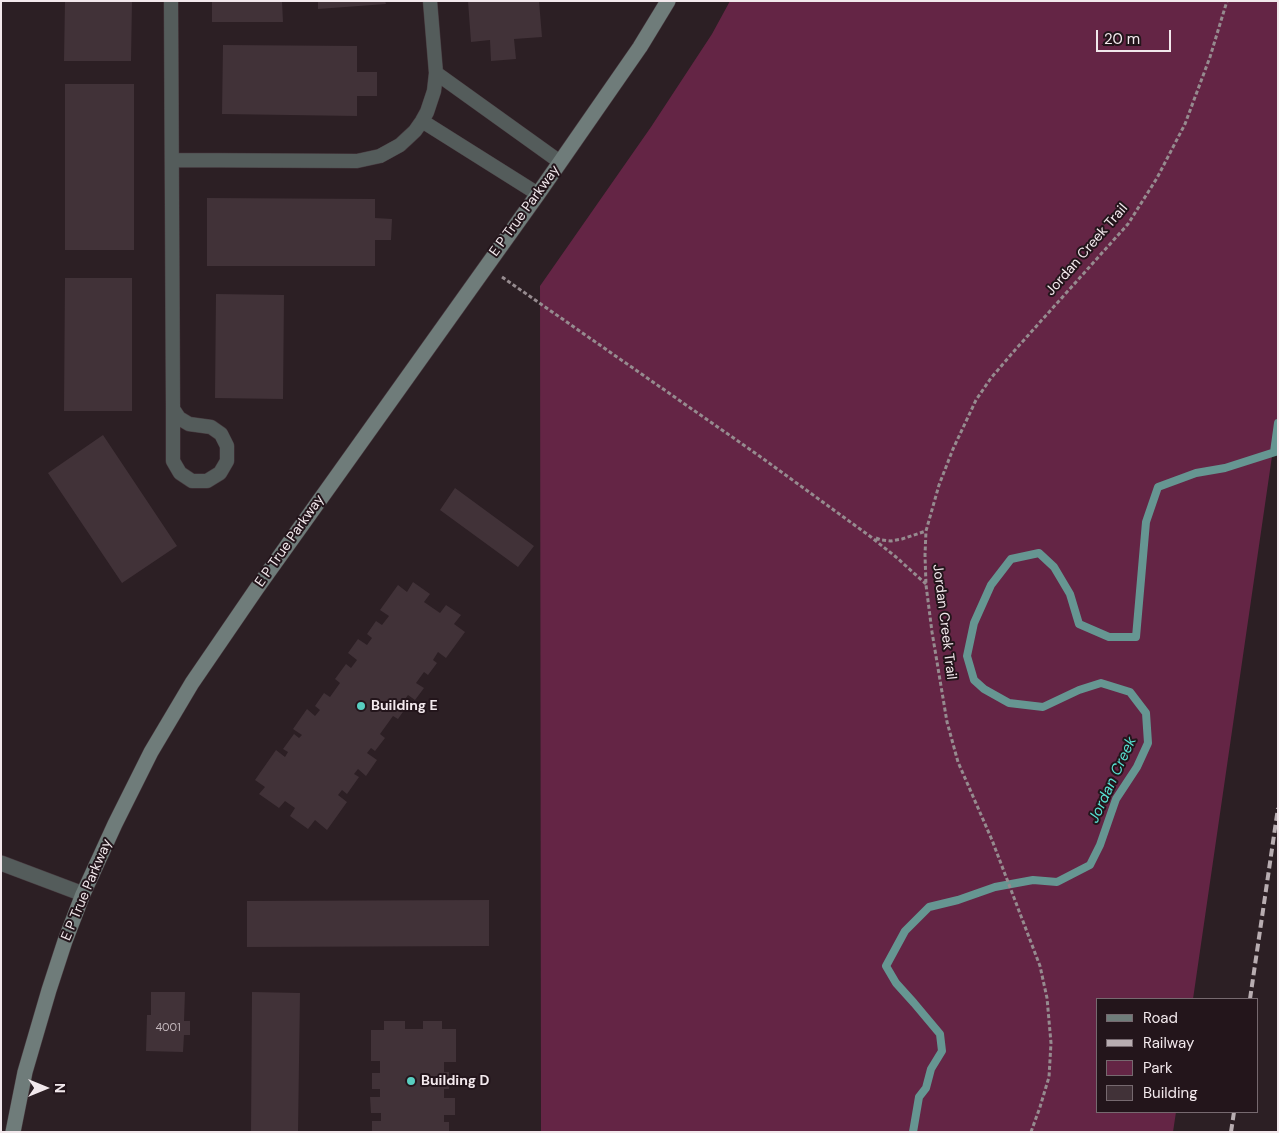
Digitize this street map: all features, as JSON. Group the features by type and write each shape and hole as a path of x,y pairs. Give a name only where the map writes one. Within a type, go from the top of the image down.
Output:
{"main road":[{"name":"E P True Parkway","path":"13,1132 25,1072 65,941 83,894 151,752 192,683 256,588 538,194 640,47 668,1"}],"street":[{"path":"1,863 83,894"}],"lane":[{"path":"171,1 172,461 180,473 192,481 207,481 220,474 227,461 227,446 220,434 211,427 189,424 179,418 172,409"},
{"path":"172,160 357,161 380,156 400,145 415,131 422,121 434,91 436,73 430,1"},
{"path":"436,73 560,162"},
{"path":"422,121 538,194"}],"path":[{"name":"Jordan Creek Trail","path":"1031,1132 1049,1077 1052,1043 1047,998 1040,966 992,840 958,762 947,722 926,585 926,531 934,500 952,449 976,400 1016,350 1128,224 1157,178 1185,124 1210,57 1227,1"},
{"path":"486,266 758,454 871,537 926,585"},
{"path":"871,537 891,541 926,531"}],"green space":[{"path":"730,1 1278,1 1278,415 1193,998 1096,998 1096,1113 1176,1113 1173,1132 541,1132 540,286 651,127 712,34"}],"building":[{"path":"65,1 132,1 131,61 64,61"},
{"path":"212,1 282,1 283,22 212,22"},
{"path":"318,1 385,1 386,4 318,9"},
{"path":"468,1 539,1 542,37 514,39 516,59 491,61 490,40 471,42"},
{"path":"223,45 357,46 357,72 377,72 377,96 357,96 357,116 222,114"},
{"path":"65,84 134,84 134,250 65,250"},
{"path":"207,198 375,199 375,218 392,219 391,240 375,240 375,266 207,266"},
{"path":"65,278 132,278 132,411 64,411"},
{"path":"216,294 284,295 283,399 215,398"},
{"path":"103,435 177,546 122,583 48,473"},
{"path":"455,488 534,546 518,567 440,510"},
{"name":"Building E","path":"413,582 430,594 424,602 440,613 446,605 461,615 454,624 465,632 446,658 438,652 433,660 437,663 428,675 424,672 416,683 424,688 415,700 408,695 403,702 407,706 398,719 393,716 380,734 385,738 375,751 371,748 367,753 377,760 366,776 358,769 354,774 359,777 347,794 342,790 338,795 347,802 327,830 315,820 308,829 290,816 295,808 285,801 279,808 259,794 265,787 255,780 276,750 285,757 288,752 283,749 294,734 299,738 302,735 293,729 307,709 315,716 320,710 315,706 324,693 330,697 340,683 335,679 346,664 351,668 357,660 348,653 358,639 367,645 372,638 367,634 376,621 382,625 389,616 380,610 398,585 407,592"},
{"path":"489,900 489,946 247,947 247,901"},
{"path":"151,992 185,992 184,1021 190,1021 190,1035 184,1035 183,1052 146,1051 147,1015 151,1015"},
{"path":"252,992 300,993 298,1132 251,1132"},
{"name":"Building D","path":"384,1021 405,1021 405,1029 423,1029 423,1021 442,1021 442,1029 456,1029 456,1062 444,1062 444,1072 449,1072 449,1089 444,1089 444,1098 455,1098 455,1115 444,1115 444,1122 449,1122 449,1132 372,1132 372,1121 381,1121 381,1113 371,1113 370,1097 380,1097 380,1089 372,1089 372,1073 380,1073 380,1061 371,1061 371,1030 384,1030"}],"waterway":[{"name":"Jordan Creek","path":"1274,452 1278,423"},
{"name":"Jordan Creek","path":"913,1132 919,1097 926,1088 931,1069 942,1051 940,1034 896,983 886,966 905,931 929,907 958,900 995,887 1033,880 1057,882 1090,865 1100,845 1116,799 1137,767 1148,743 1146,713 1130,692 1101,683 1079,690 1043,707 1009,703 984,689 974,680 967,656 974,623 991,585 1011,559 1039,553 1054,567 1070,594 1079,624 1109,637 1136,637 1146,522 1158,487 1196,473 1225,468 1278,451"}],"railway":[{"path":"1250,998 1278,808"},
{"path":"1231,1132 1234,1113"}],"place":[{"name":"Building E","path":"361,706"},
{"name":"Building D","path":"411,1081"}]}
